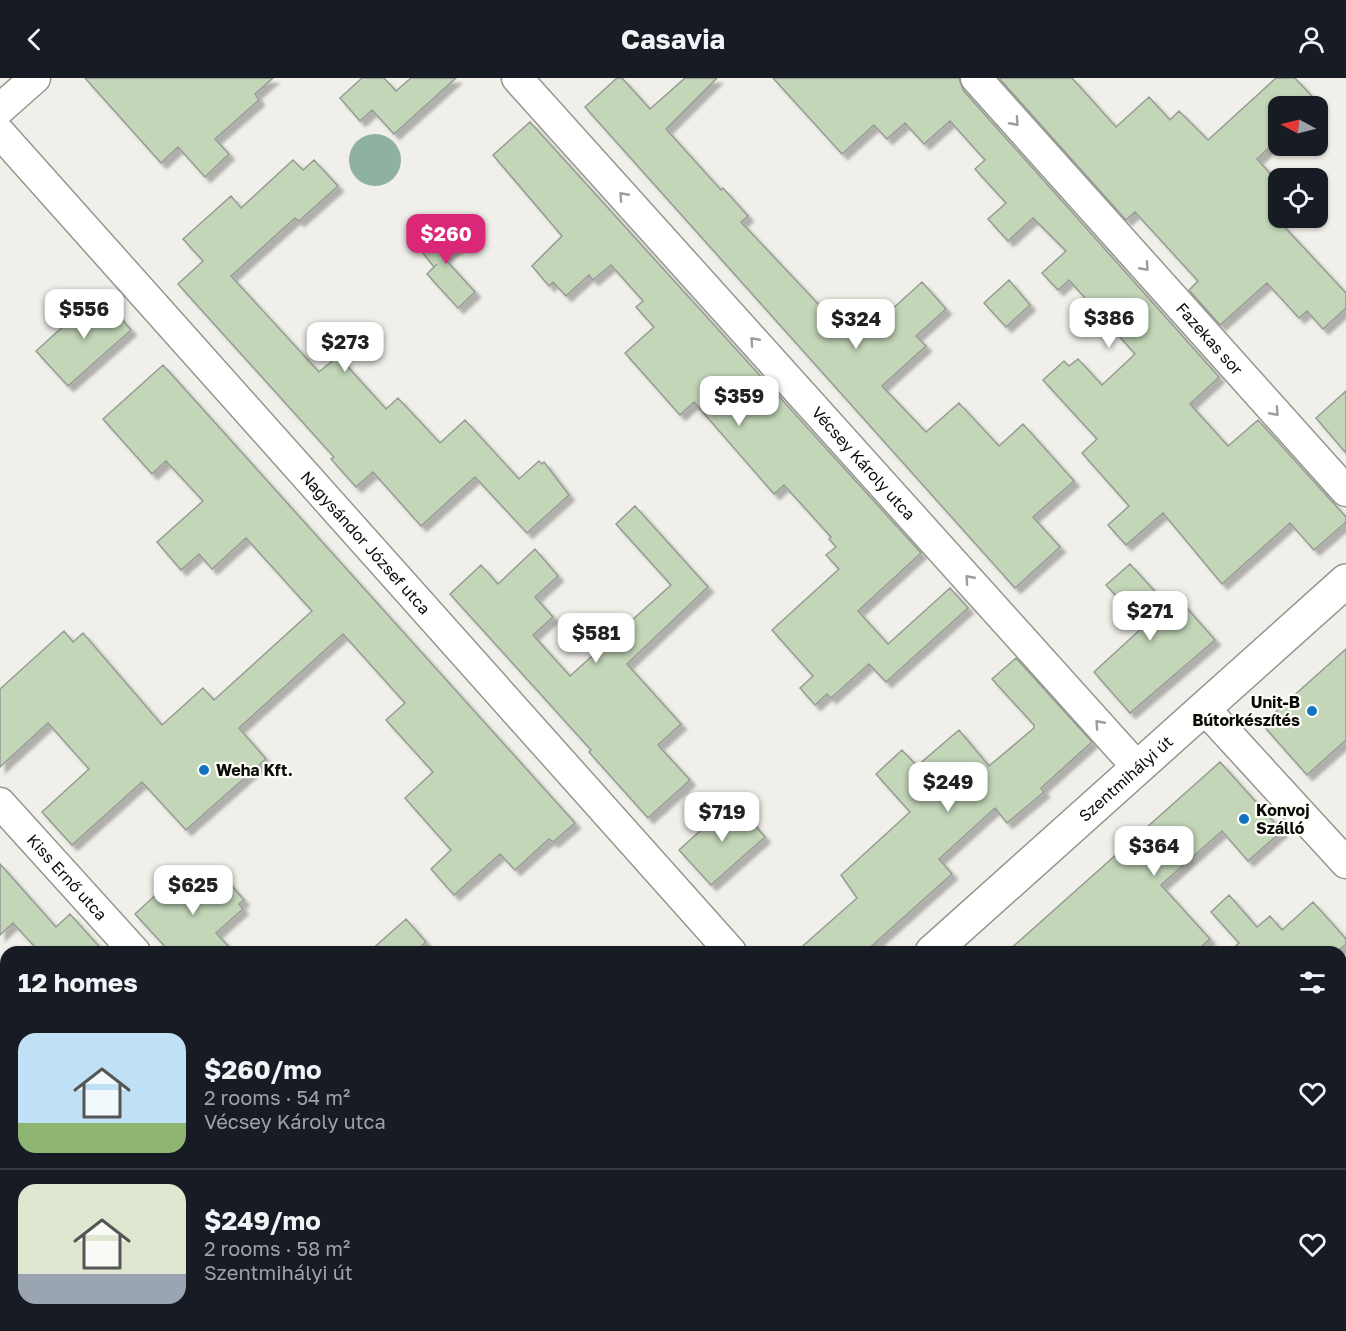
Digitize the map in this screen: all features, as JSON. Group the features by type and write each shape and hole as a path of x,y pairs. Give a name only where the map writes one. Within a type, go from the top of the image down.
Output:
{"main road":[{"name":"Szentmihályi út","path":"939,946 1346,581"}],"street":[{"path":"0,109 35,78"},
{"name":"Vécsey Károly utca","path":"517,78 1138,768"},
{"name":"Fazekas sor","path":"976,78 1346,491"},
{"name":"Nagysándor József utca","path":"0,134 726,946"},
{"path":"1204,708 1346,863"},
{"name":"Kiss Ernő utca","path":"0,803 130,946"}],"shaded area":[{"path":"375,134 385,136 393,142 399,150 401,160 399,170 393,178 385,184 375,186 365,184 357,178 351,170 349,160 351,150 357,142 365,136"}],"building":[{"path":"85,78 273,78 255,94 259,100 215,139 229,154 205,177 178,147 161,163"},
{"path":"362,78 384,78 396,91 411,78 456,78 394,134 372,110 360,121 340,98"},
{"path":"617,78 622,78 650,109 685,78 717,78 666,129 721,190 723,188 748,216 741,222 838,325 852,313 868,331 922,282 946,309 916,336 926,346 882,386 926,432 959,403 999,446 1023,424 1074,481 1033,517 1060,547 1015,588 585,107"},
{"path":"773,78 959,78 963,90 1219,377 1190,404 1228,446 1258,420 1346,517 1346,522 1314,550 1290,523 1222,584 1163,513 1126,545 1108,525 1129,506 1082,453 1097,439 1043,380 1064,361 1069,366 1078,359 1102,385 1135,354 1069,280 1058,290 1042,273 1066,251 1033,218 1008,241 988,219 1006,203 975,169 985,160 950,121 924,144 905,123 887,139 874,125 842,154"},
{"path":"999,78 1072,78 1116,127 1149,97 1170,120 1179,111 1208,140 1276,78 1295,78 1312,96 1268,96 1268,149 1257,159 1268,171 1268,228 1285,228 1346,293 1346,308 1323,329 1307,311 1299,318 1267,283 1220,325 1189,290 1198,281 1135,212 1126,220"},
{"path":"530,122 921,553 858,611 888,644 950,588 968,608 886,682 869,664 831,698 827,694 815,705 800,688 813,676 772,630 839,569 826,555 836,547 829,539 831,537 784,485 774,494 694,402 680,415 625,353 654,327 636,307 643,301 611,265 593,280 589,275 566,296 553,282 549,286 532,266 562,236 493,155"},
{"path":"293,160 303,170 314,160 338,186 299,221 295,218 231,276 319,372 338,356 386,409 398,398 440,443 465,420 519,479 539,461 542,464 544,462 569,495 527,533 475,477 421,526 373,472 356,487 331,459 334,457 178,284 203,261 183,239 231,196 241,208"},
{"path":"446,223 463,242 444,258 475,292 458,308 427,274 434,267 418,247"},
{"path":"1009,280 1030,305 1006,327 984,303"},
{"path":"99,294 131,330 68,386 36,351"},
{"path":"163,365 575,823 553,842 549,839 515,870 500,854 454,895 431,869 451,850 405,798 433,772 386,720 405,703 343,634 239,728 266,759 186,830 142,782 72,845 42,812 89,769 48,723 0,767 0,689 64,631 73,642 83,633 162,725 203,688 214,700 312,611 246,538 212,569 199,554 181,570 157,542 203,501 166,461 152,474 103,419"},
{"path":"1346,391 1346,453 1316,418"},
{"path":"635,506 708,587 627,664 681,724 658,745 690,780 648,818 589,752 591,750 450,594 481,565 498,584 535,549 558,576 535,597 553,617 533,635 570,676 671,585 616,524"},
{"path":"1130,564 1170,608 1179,599 1215,640 1130,713 1094,672 1144,626 1106,585"},
{"name":"Unit-B Bútorkészítés","path":"1346,649 1346,740 1307,775 1262,724"},
{"path":"1016,658 1092,742 1041,788 1044,792 1007,823 995,808 939,859 952,874 872,946 803,946 857,898 841,875 910,812 876,774 902,750 917,766 959,730 989,766 1034,728 1034,725 992,679"},
{"path":"1220,762 1282,831 1248,861 1222,831 1161,885 1210,939 1202,946 1014,946"},
{"path":"733,801 765,837 711,885 679,850"},
{"path":"0,864 56,927 70,914 99,946 34,946 13,923 0,935"},
{"path":"216,868 244,900 239,904 243,909 216,933 228,946 164,946 135,914 161,890 166,896 175,887 183,897"},
{"path":"1229,895 1257,927 1270,916 1282,930 1313,902 1346,939 1346,944 1344,946 1236,946 1239,943 1211,912"},
{"path":"406,919 426,942 422,946 376,946"}],"place":[{"name":"Unit-B Bútorkészítés","path":"1312,711"},
{"name":"Weha Kft.","path":"204,770"},
{"name":"Konvoj Szálló","path":"1244,819"}]}
